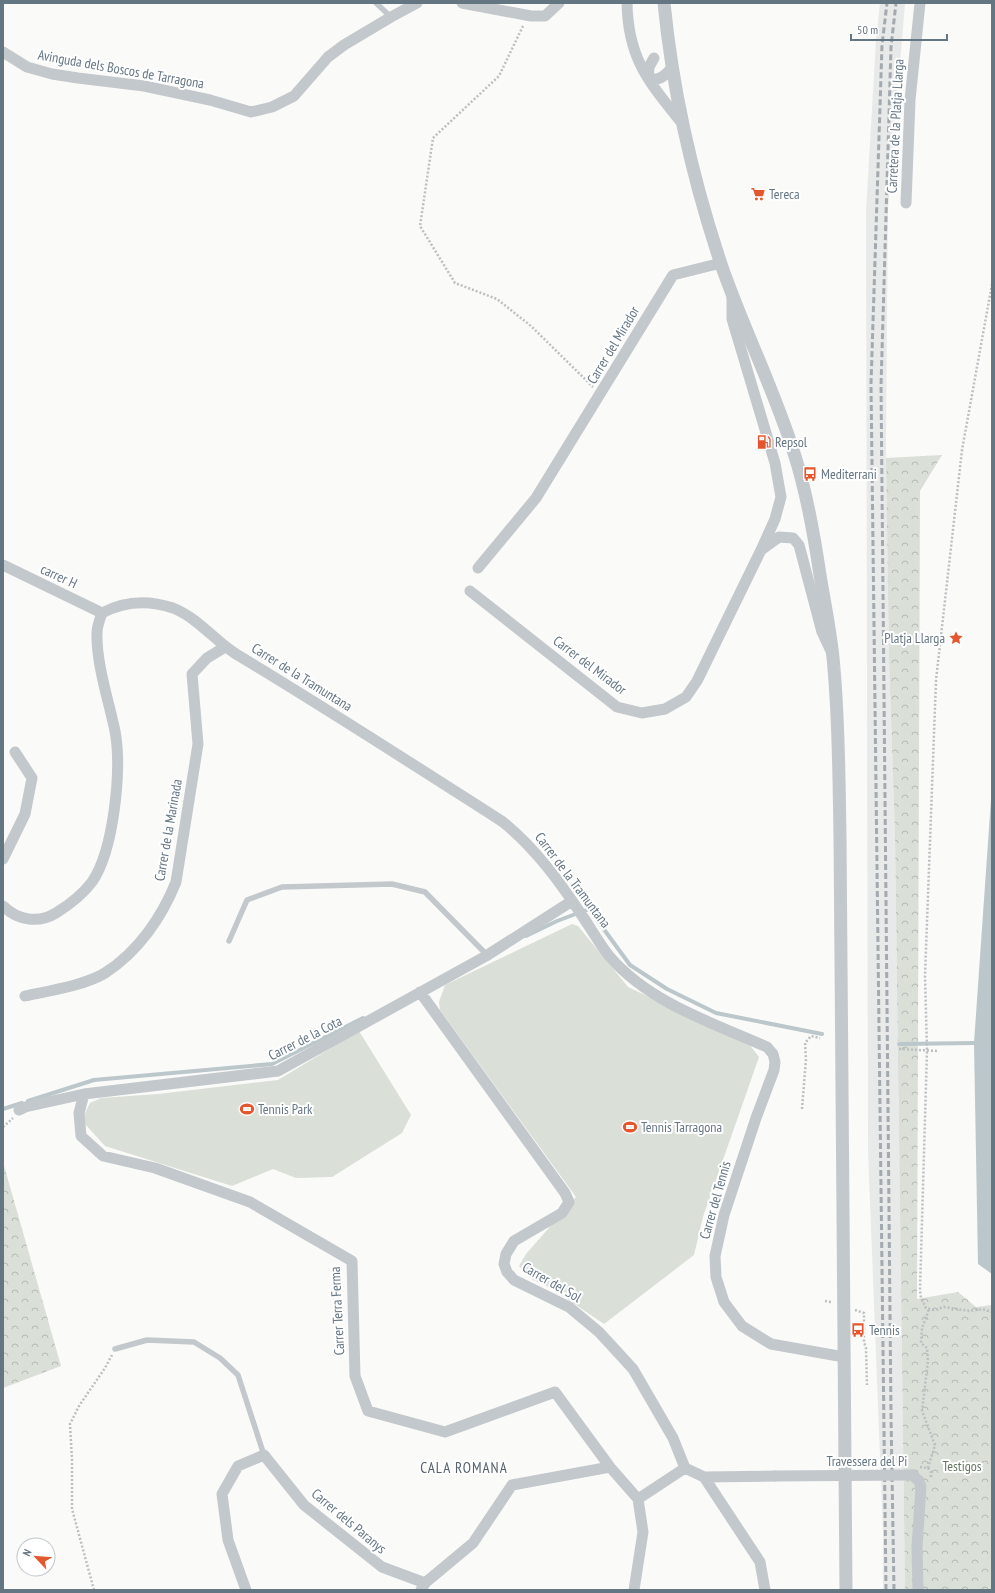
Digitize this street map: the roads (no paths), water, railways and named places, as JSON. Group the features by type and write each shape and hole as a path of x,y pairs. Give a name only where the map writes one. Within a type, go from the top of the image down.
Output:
{"street":[{"name":"Avinguda dels Boscos de Tarragona","path":"3,52 27,67 52,74 144,86 210,100 251,112 272,106 294,96 328,57 391,16 417,3"},
{"path":"462,3 532,16 545,16 559,3"},
{"path":"627,3 630,39 634,51 650,83 682,122"},
{"path":"664,3 671,68 689,155 721,264 794,453 811,515 832,654 838,732 840,822 846,1590"},
{"name":"Carretera de la Platja Llarga","path":"906,203 910,100 920,3"},
{"path":"634,51 649,59 661,56 669,48"},
{"path":"654,58 649,67 648,78 655,80 662,78 671,68"},
{"name":"Carrer del Mirador","path":"478,568 536,498 673,275 721,264"},
{"name":"Carrer del Mirador","path":"470,591 617,707 642,713 666,710 686,697 693,686 761,550 775,519 781,497 775,463 732,319 732,293"},
{"name":"Carrer del Mirador","path":"761,550 779,537 793,538 799,544 822,632 832,654"},
{"name":"carrer H","path":"3,565 102,613"},
{"name":"Carrer de la Tramuntana","path":"102,613 128,603 147,603 173,609 199,622 225,647 346,721 503,822 518,834 532,848 574,904 613,960 627,974 669,1003 767,1047"},
{"path":"3,906 11,914 25,919 39,919 52,916 71,904 92,882 107,849 112,823 118,768 118,749 98,650 96,632 102,613"},
{"name":"Carrer de la Marinada","path":"25,996 77,984 104,973 127,955 159,918 170,898 176,882 198,744 192,674 207,658 225,647"},
{"path":"3,860 24,814 32,778 16,752"},
{"name":"Carrer de la Cota","path":"19,1110 25,1107 84,1094 278,1071 487,955 574,904"},
{"name":"Carrer del Sol","path":"420,992 565,1193 569,1202 562,1213 514,1241 506,1254 504,1264 508,1272 514,1280 569,1307 609,1342 633,1369 673,1438 685,1468"},
{"name":"Carrer del Tennis","path":"767,1047 773,1054 775,1062 774,1070 756,1118 724,1215 715,1256 716,1277 724,1302 742,1326 771,1344 844,1357"},
{"name":"Carrer Terra Ferma","path":"84,1094 79,1113 81,1136 103,1156 155,1168 250,1202 352,1261 355,1376 368,1410 445,1432 555,1392 610,1467"},
{"path":"246,1590 228,1540 222,1494 238,1466 264,1455"},
{"name":"Carrer dels Paranys","path":"264,1455 304,1506 382,1567 423,1586"},
{"path":"423,1586 473,1543 512,1485 610,1467 638,1499 643,1532 634,1590"},
{"path":"638,1499 685,1468 704,1477 760,1562 765,1590"},
{"name":"Travessera del Pi","path":"704,1477 912,1475 919,1481 921,1487 918,1547 918,1590"}],"lane":[{"path":"376,3 391,16"},
{"path":"228,941 247,900 282,887 392,884 425,892 487,955"},
{"path":"115,1349 147,1340 194,1342 220,1358 238,1375 264,1455"}],"waterway":[{"path":"526,936 557,921 589,909 630,965 667,989 716,1013 822,1034"},
{"path":"28,1101 94,1080 272,1064 363,1018"},
{"path":"899,1044 974,1043"},
{"path":"3,1109 22,1103"}],"railway":[{"path":"886,1590 871,384 882,45 887,3"},
{"path":"894,1590 881,386 891,47 896,3"}],"place":[{"name":"Tereca","path":"758,194"},
{"name":"Repsol","path":"764,442"},
{"name":"Mediterrani","path":"810,474"},
{"name":"Platja Llarga","path":"956,638"},
{"name":"Tennis Park","path":"247,1109"},
{"name":"Tennis Tarragona","path":"630,1127"},
{"name":"Tennis","path":"858,1330"}],"district":[{"name":"CALA ROMANA","path":"464,1468"}],"park label":[{"name":"Testigos","path":"962,1466"}]}
